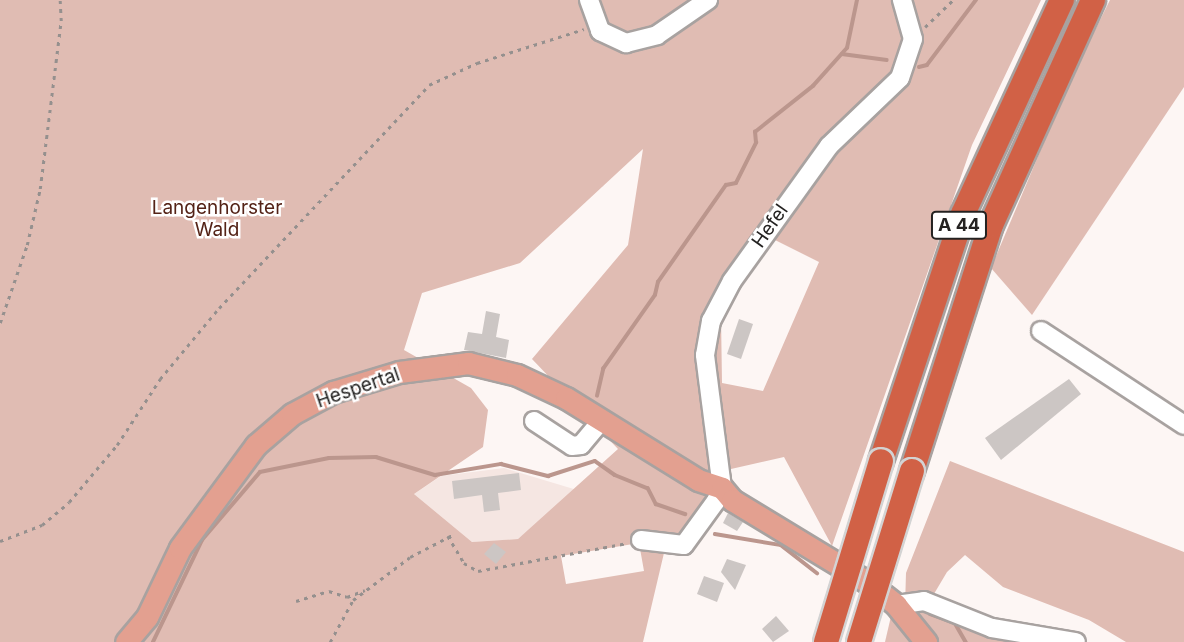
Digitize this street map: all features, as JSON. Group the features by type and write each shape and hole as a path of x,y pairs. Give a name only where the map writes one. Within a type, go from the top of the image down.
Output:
{"highway":[{"name":"A 44","path":"826,642 881,460 963,214 1062,0"},
{"name":"A 44","path":"859,642 991,225 1093,0"}],"main road":[{"name":"Hespertal","path":"126,642 148,617 180,548 256,445 292,414 333,392 399,372 468,363 517,375 602,420 698,480 722,488"},
{"path":"722,488 732,500 836,562 896,605 926,642"}],"street":[{"path":"589,0 600,31 626,43 657,35 708,0"},
{"path":"902,0 913,39"},
{"name":"Hefel","path":"722,488 705,355 715,310 829,146 891,90 912,52 913,39"},
{"path":"1041,331 1184,425"},
{"path":"534,421 572,446 581,445 602,420"},
{"path":"641,540 684,545 722,488"},
{"path":"896,605 924,600 992,628 1076,642"}],"path":[{"path":"0,323 27,246 40,190 60,35 60,0"},
{"path":"913,39 953,0"},
{"path":"0,541 42,525 69,502 117,445 160,379 219,308 429,85 477,63 588,28"},
{"path":"330,642 353,600 410,556 454,534"},
{"path":"448,536 464,564 478,571 641,540"},
{"path":"296,601 329,591 347,597 371,587"}],"shaded area":[{"path":"504,468 577,490 518,539 472,542 414,494 441,476"}],"green space":[{"name":"Langenhorster Wald","path":"0,0 1041,0 972,145 832,546 784,457 731,469 664,553 643,642 0,642","holes":["643,149 628,245 532,359 618,449 518,539 472,542 414,494 483,447 488,410 471,388 404,350 422,293 520,263","771,238 819,262 763,391 722,383 721,316","639,543 644,571 566,584 561,556"]},
{"path":"1110,0 1184,0 1184,87 1032,315 991,268 1071,78"},
{"path":"950,461 1184,552 1184,642 1126,642 1089,620 1003,587 965,555 947,572 928,604 1069,642 939,642 905,606 906,573"},
{"path":"892,612 926,642 885,642"}],"building":[{"path":"486,311 500,314 496,337 509,340 506,358 464,350 468,332 482,334"},
{"path":"739,319 753,324 741,359 727,354"},
{"path":"1069,379 1081,394 1001,460 985,438"},
{"path":"519,473 521,490 498,493 500,510 484,512 482,495 454,499 452,481"},
{"path":"728,513 743,522 737,531 723,523"},
{"path":"494,543 506,552 496,564 484,554"},
{"path":"727,559 746,565 735,590 721,572"},
{"path":"704,576 724,583 717,602 697,594"},
{"path":"776,616 789,631 773,642 762,629"}],"waterway":[{"path":"597,396 603,369 655,295 658,282 726,185 736,183 756,143 755,132 813,86 847,48 857,0"},
{"path":"919,67 927,65 976,0"},
{"path":"842,54 887,60"},
{"path":"153,642 202,540 260,472 329,458 376,457 435,475 501,464 548,476 595,461 615,475 648,488 656,504 685,514"},
{"path":"715,534 781,545 817,573"},
{"path":"930,614 955,623 966,642"}]}
